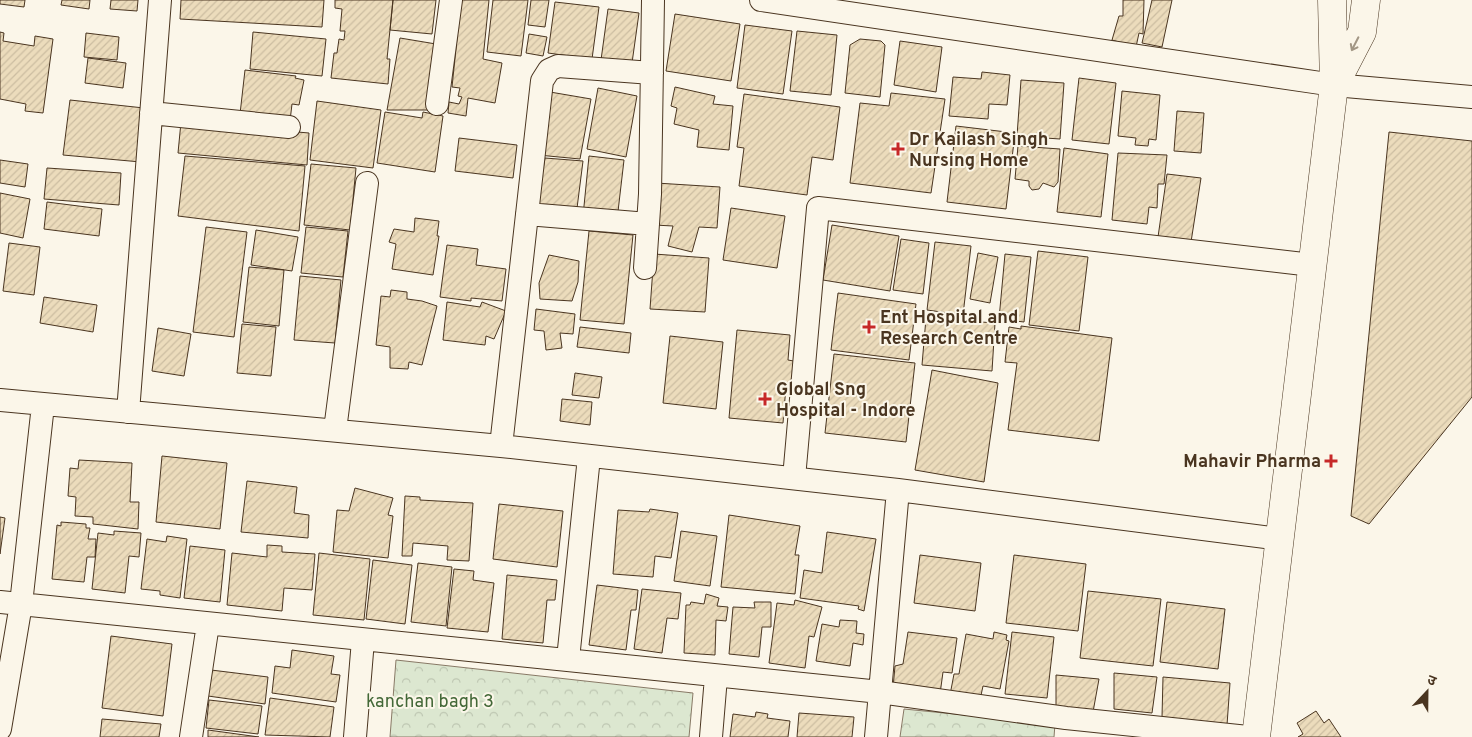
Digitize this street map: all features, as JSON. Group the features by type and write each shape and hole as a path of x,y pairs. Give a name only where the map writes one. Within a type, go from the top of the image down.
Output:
{"street":[{"path":"128,412 160,0"},
{"path":"437,104 451,0"},
{"path":"645,268 648,224 653,0"},
{"path":"761,0 818,4 1334,85 1472,97"},
{"path":"1256,737 1334,85 1332,0"},
{"path":"1334,85 1362,32 1366,0"},
{"path":"501,446 542,81 548,70 558,66 652,73"},
{"path":"152,112 289,127"},
{"path":"335,430 367,183"},
{"path":"794,478 818,208 1312,265"},
{"path":"527,214 648,224"},
{"path":"0,400 501,446 898,490 1280,539"},
{"path":"0,729 10,603 43,405"},
{"path":"568,659 588,457"},
{"path":"876,737 898,490"},
{"path":"10,603 568,659 716,677 880,692 1065,728 1248,737"},
{"path":"191,737 208,624"},
{"path":"355,737 364,640"},
{"path":"711,737 716,677"}],"green space":[{"name":"kanchan bagh 3","path":"396,660 693,693 689,737 390,737"},
{"path":"904,709 1055,724 1054,737 900,737"}],"building":[{"path":"0,0 25,0 24,7 0,4"},
{"path":"62,0 90,0 89,9 61,5"},
{"path":"111,0 138,0 137,11 110,9"},
{"path":"181,0 324,0 322,27 180,19"},
{"path":"335,0 393,0 387,59 390,59 388,84 331,78 334,53 337,53 339,39 344,40 345,31 340,31 342,9 335,8"},
{"path":"393,0 436,0 432,34 390,30"},
{"path":"461,0 489,0 483,59 502,63 495,103 468,98 466,116 448,113 449,102 459,104 462,97 458,96 460,88 452,87"},
{"path":"493,0 528,0 521,56 487,52"},
{"path":"531,0 549,0 545,27 528,25"},
{"path":"1123,0 1144,0 1143,34 1139,33 1136,47 1112,40 1119,16 1123,16"},
{"path":"1152,0 1172,0 1162,47 1142,43"},
{"path":"555,2 599,7 592,59 548,53"},
{"path":"608,9 639,13 632,63 601,60"},
{"path":"675,14 740,24 731,81 666,71"},
{"path":"745,25 792,31 783,94 737,88"},
{"path":"797,31 837,35 831,95 790,91"},
{"path":"0,32 4,33 3,41 34,46 35,36 53,39 43,113 25,111 26,104 0,99"},
{"path":"253,32 326,39 322,76 250,69"},
{"path":"86,33 119,37 117,60 84,57"},
{"path":"529,34 547,37 543,56 526,53"},
{"path":"400,38 436,44 434,81 428,110 387,110"},
{"path":"860,39 881,41 885,45 880,97 845,93 850,45"},
{"path":"900,41 942,47 936,92 894,85"},
{"path":"88,58 126,63 123,88 85,83"},
{"path":"245,70 296,76 295,78 304,80 299,105 292,104 290,121 240,114"},
{"path":"982,72 1010,75 1007,105 989,104 988,119 949,116 953,77 981,79"},
{"path":"1079,78 1116,83 1109,144 1072,140"},
{"path":"1021,80 1064,83 1060,139 1017,136"},
{"path":"675,87 715,96 713,104 733,106 729,150 697,147 699,130 674,124 677,108 671,106"},
{"path":"598,88 637,96 626,157 587,149"},
{"path":"1122,91 1160,95 1156,140 1149,139 1148,146 1135,145 1136,138 1118,136"},
{"path":"550,92 591,99 580,159 538,155"},
{"path":"891,93 945,99 931,193 850,183 860,103 889,106"},
{"path":"744,94 840,107 833,160 812,157 807,195 739,186 744,148 737,147"},
{"path":"70,100 144,108 141,162 63,155"},
{"path":"317,101 381,110 373,168 310,160"},
{"path":"1177,111 1204,113 1201,153 1174,151"},
{"path":"385,112 422,118 423,112 443,116 435,172 377,163"},
{"path":"181,122 309,133 307,165 178,153"},
{"path":"956,126 1015,133 1006,209 947,202"},
{"path":"1389,132 1472,141 1472,397 1369,524 1351,516"},
{"path":"459,138 517,145 513,178 455,171"},
{"path":"1018,146 1060,149 1058,182 1054,187 1043,183 1039,189 1032,190 1029,186 1029,181 1015,179"},
{"path":"1064,148 1108,154 1101,217 1057,212"},
{"path":"1118,153 1167,155 1164,184 1158,184 1157,208 1149,207 1147,224 1112,220"},
{"path":"185,156 305,166 299,231 178,216"},
{"path":"589,156 624,160 617,220 583,216"},
{"path":"545,158 583,161 576,216 536,210"},
{"path":"0,160 28,164 25,187 0,183"},
{"path":"311,164 356,168 350,230 304,225"},
{"path":"47,168 121,173 119,205 44,199"},
{"path":"1167,174 1201,178 1191,242 1158,237"},
{"path":"656,183 720,187 717,228 699,227 692,252 668,246 673,226 654,225"},
{"path":"0,193 30,199 23,238 0,233"},
{"path":"47,202 102,209 99,236 44,229"},
{"path":"731,208 785,216 777,268 723,260"},
{"path":"415,218 439,221 437,236 439,236 433,275 392,269 396,244 389,242 394,229 414,232"},
{"path":"832,225 899,236 890,291 823,280"},
{"path":"206,227 247,232 234,337 193,332"},
{"path":"306,227 348,231 343,277 301,273"},
{"path":"256,230 298,237 292,271 251,265"},
{"path":"589,231 633,235 624,324 580,320"},
{"path":"901,239 929,243 923,294 893,290"},
{"path":"935,242 971,246 963,315 927,310"},
{"path":"9,243 40,247 34,295 3,291"},
{"path":"447,245 478,249 476,265 506,269 502,301 471,298 471,301 440,297"},
{"path":"1038,251 1088,257 1079,331 1029,325"},
{"path":"978,253 998,257 990,303 970,299"},
{"path":"654,254 709,258 705,312 650,309"},
{"path":"1005,254 1031,257 1024,322 999,319"},
{"path":"549,255 579,261 578,282 572,301 540,299 539,283"},
{"path":"249,267 284,270 279,326 243,322"},
{"path":"300,276 341,280 335,343 294,340"},
{"path":"391,290 407,292 407,299 437,306 422,365 409,362 408,369 390,368 390,347 376,345 381,296 390,297"},
{"path":"838,293 916,304 909,360 831,350"},
{"path":"44,297 97,305 93,332 40,323"},
{"path":"447,302 480,307 482,302 506,311 494,339 486,336 485,345 443,340"},
{"path":"536,309 575,314 573,334 560,333 562,348 546,350 544,331 534,330"},
{"path":"926,318 995,323 992,371 922,365"},
{"path":"242,324 276,327 271,376 237,373"},
{"path":"1021,326 1112,338 1099,441 1008,430 1017,363 1005,362 1009,327 1021,329"},
{"path":"580,327 631,333 629,353 577,347"},
{"path":"158,328 191,334 184,376 152,371"},
{"path":"737,330 790,335 788,360 799,362 796,386 786,386 783,423 729,418"},
{"path":"670,336 723,342 716,409 663,403"},
{"path":"834,354 915,363 906,442 825,433"},
{"path":"932,370 998,383 984,482 915,470"},
{"path":"575,373 602,377 599,398 572,395"},
{"path":"562,399 592,402 590,425 560,421"},
{"path":"162,456 227,463 220,529 156,522"},
{"path":"79,460 132,463 130,502 139,502 138,529 93,524 93,517 75,516 76,497 68,496 70,468 78,469"},
{"path":"247,481 297,487 294,513 309,515 308,538 241,532"},
{"path":"355,488 393,498 388,515 393,516 388,558 333,552 337,510 349,511"},
{"path":"405,496 420,497 420,500 473,503 469,561 447,560 448,546 413,543 412,556 402,556"},
{"path":"499,504 563,511 557,567 493,559"},
{"path":"650,509 678,513 671,558 655,556 653,577 613,574 618,510 649,512"},
{"path":"729,515 800,526 795,555 799,555 795,594 721,587"},
{"path":"0,517 5,518 0,554"},
{"path":"61,522 86,524 86,528 90,528 88,539 96,539 95,557 87,557 84,582 52,579 57,525 61,526"},
{"path":"114,531 141,533 139,557 129,556 125,593 92,589 98,533 114,535"},
{"path":"681,531 717,536 710,586 674,581"},
{"path":"827,532 876,539 864,611 858,609 859,606 800,598 804,570 822,573"},
{"path":"167,536 187,539 180,598 160,595 160,591 141,589 147,539 166,542"},
{"path":"267,545 282,546 282,552 315,554 312,590 284,588 282,611 227,605 232,553 267,557"},
{"path":"190,546 225,550 220,602 184,598"},
{"path":"319,553 370,559 364,620 313,615"},
{"path":"920,555 981,563 975,611 914,603"},
{"path":"1014,555 1086,564 1078,631 1006,623"},
{"path":"373,560 412,565 405,624 366,619"},
{"path":"418,563 452,567 446,626 411,622"},
{"path":"454,569 474,571 473,580 494,583 488,632 447,628"},
{"path":"507,575 557,580 555,600 547,600 543,643 502,639"},
{"path":"597,585 638,590 636,610 631,610 626,650 589,645"},
{"path":"642,589 681,593 678,619 667,618 662,653 634,649"},
{"path":"1088,591 1161,599 1153,666 1080,658"},
{"path":"706,594 719,598 717,606 728,607 726,621 716,620 715,655 684,653 686,605 690,605 691,602 704,604"},
{"path":"795,600 822,607 814,637 809,636 805,668 769,663 777,603 794,605"},
{"path":"754,602 771,602 771,627 762,627 759,657 729,654 733,607 755,608"},
{"path":"1167,602 1225,609 1218,669 1160,662"},
{"path":"840,620 857,621 856,633 864,634 863,645 853,643 850,666 816,661 822,624 839,627"},
{"path":"908,632 957,638 952,673 943,672 940,694 893,688 895,666 903,664"},
{"path":"994,632 1007,635 1006,640 1009,641 1000,689 983,686 980,700 950,695 954,674 959,674 966,634 993,639"},
{"path":"1012,632 1054,637 1047,698 1005,694"},
{"path":"111,636 172,644 163,716 102,708"},
{"path":"292,650 334,656 331,674 340,675 336,702 272,693 275,666 290,668"},
{"path":"211,670 268,677 265,704 208,696"},
{"path":"1114,673 1157,677 1152,713 1114,709"},
{"path":"1056,675 1099,679 1093,712 1056,708"},
{"path":"1163,677 1230,683 1227,725 1162,717"},
{"path":"270,698 334,707 330,737 265,735"},
{"path":"209,700 262,706 258,734 206,728"},
{"path":"1316,711 1324,723 1329,719 1341,737 1298,737 1303,734 1297,723"},
{"path":"756,712 768,714 767,718 790,721 788,737 730,737 733,714 755,717"},
{"path":"799,713 854,717 852,737 797,737"},
{"path":"102,719 161,724 159,737 100,737"},
{"path":"208,730 259,737 208,737"}],"place":[{"name":"Dr Kailash Singh Nursing Home","path":"898,149"},
{"name":"Ent Hospital and Research Centre","path":"869,327"},
{"name":"Global Sng Hospital - Indore","path":"765,399"},
{"name":"Mahavir Pharma","path":"1331,461"}]}
